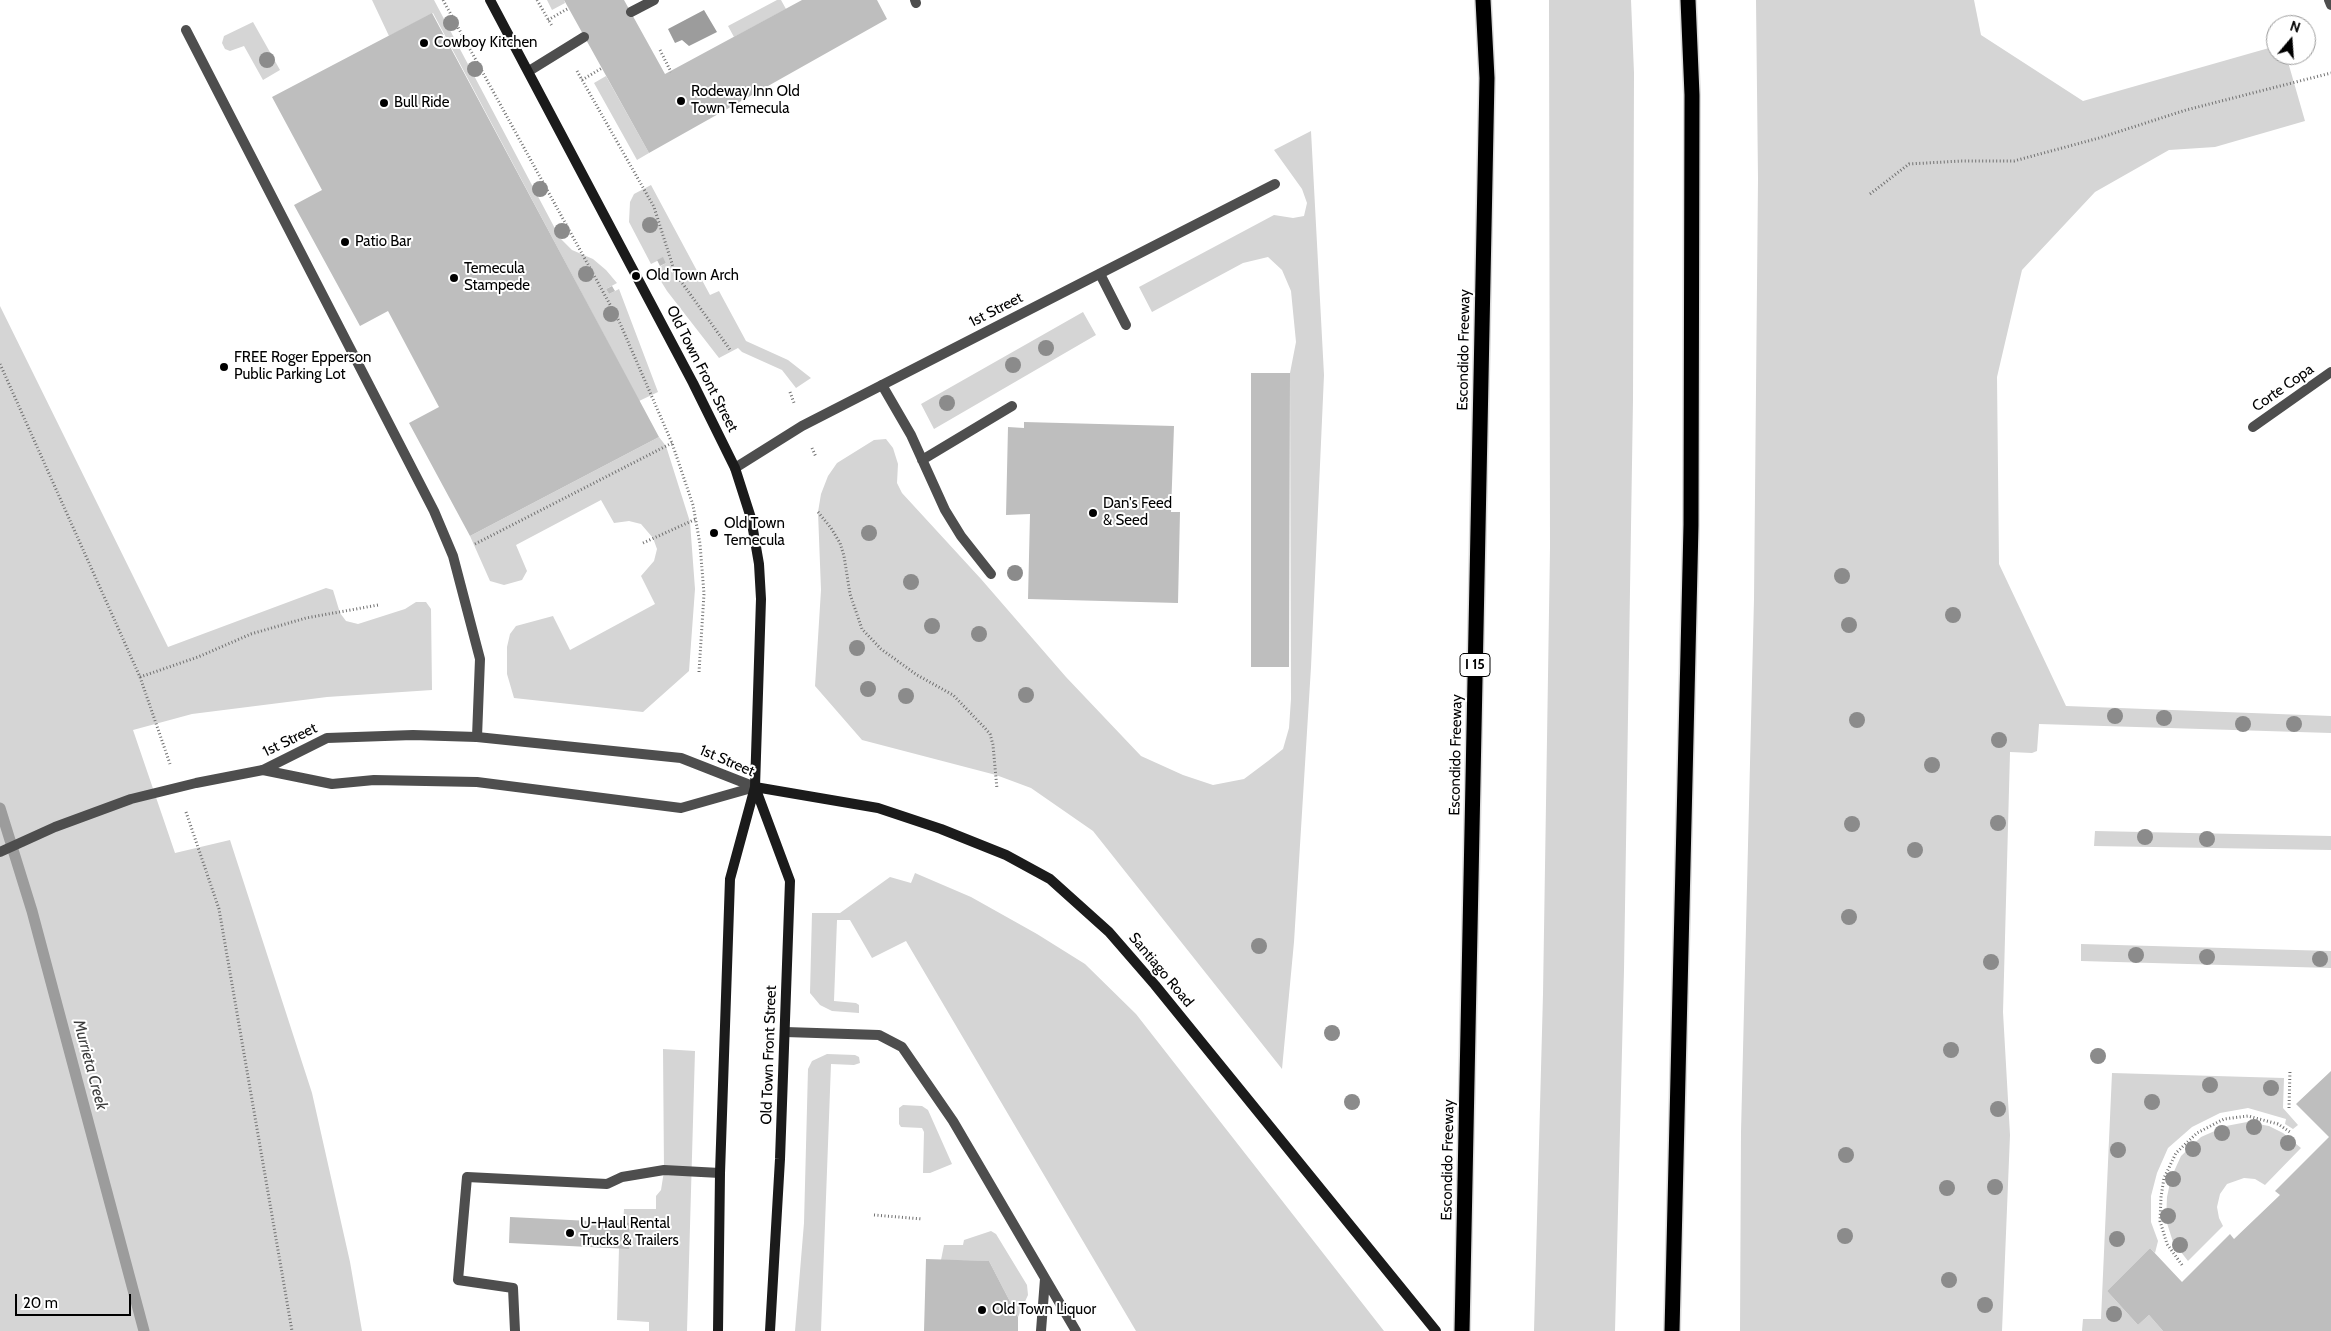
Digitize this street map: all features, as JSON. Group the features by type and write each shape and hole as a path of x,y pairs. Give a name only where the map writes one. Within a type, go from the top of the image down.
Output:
{"highway":[{"name":"Escondido Freeway","path":"1462,1331 1487,78 1483,0"},
{"path":"1672,1331 1691,525 1692,95 1688,0"}],"main road":[{"name":"Old Town Front Street","path":"490,0 649,297 735,468 751,518 759,564 761,600 755,787 730,879 720,1173 718,1331"},
{"name":"Old Town Front Street","path":"755,787 790,881 785,1032 770,1331"},
{"name":"Santiago Road","path":"755,787 878,808 942,829 1006,855 1050,879 1109,932 1155,985 1436,1331"}],"street":[{"path":"631,12 654,0"},
{"path":"2329,0 2331,5"},
{"path":"186,30 434,511 453,556 480,660 477,736"},
{"path":"529,71 584,37"},
{"name":"1st Street","path":"735,468 802,426 1275,184"},
{"path":"1100,274 1126,325"},
{"name":"Corte Copa","path":"2253,427 2331,372"},
{"path":"882,385 911,435 945,510 961,536 991,574"},
{"path":"922,460 1012,406"},
{"name":"1st Street","path":"0,852 55,827 131,799 196,783 263,770 328,738 413,735 477,736 681,758 755,787"},
{"name":"1st Street","path":"263,770 332,784 374,780 478,782 681,808 755,787"},
{"path":"785,1032 879,1036 902,1047 953,1121 1076,1331"},
{"path":"515,1331 513,1288 458,1280 467,1177 607,1184 622,1177 664,1170 720,1173"},
{"path":"1041,1331 1045,1279"}],"path":[{"path":"443,0 619,321 672,443 696,520 704,594 699,672"},
{"path":"537,0 654,207 675,273 731,351"},
{"path":"548,20 569,8"},
{"path":"660,50 671,72"},
{"path":"582,80 602,68"},
{"path":"1870,194 1909,164 1961,161 2014,161 2091,140 2186,110 2331,74"},
{"path":"0,364 143,684"},
{"path":"453,556 672,443"},
{"path":"818,512 840,543 850,594 862,629 887,654 917,675 953,695 990,734 997,789"},
{"path":"643,543 696,520"},
{"path":"140,677 198,657 251,634 306,618 378,605"},
{"path":"219,909 292,1331"},
{"path":"2289,1108 2290,1070"},
{"path":"2182,1265 2166,1244 2160,1221 2164,1178 2176,1153 2197,1133 2224,1119 2248,1116 2278,1124 2290,1132"},
{"path":"874,1215 922,1219"}],"shaded area":[{"path":"372,0 434,0 560,238 572,250 593,259 617,283 606,289 609,294 619,289 658,392 639,401 433,13 389,36"},
{"path":"547,0 564,0 565,3 552,10"},
{"path":"777,0 781,0 786,9 734,37 728,26"},
{"path":"1549,0 1631,0 1634,73 1633,400 1624,970 1615,1331 1534,1331 1543,994 1550,548"},
{"path":"1756,0 1974,0 1981,35 2083,101 2266,49 2266,65 2289,65 2305,121 2215,147 2169,150 2095,192 2022,270 1997,377 1999,564 2066,706 2331,716 2331,733 2039,724 2037,751 2032,753 2010,752 2003,1012 2010,1135 2002,1331 1740,1331 1741,1132 1754,599 1758,179"},
{"path":"704,10 717,32 689,46 682,40 675,43 668,29"},
{"path":"253,22 280,70 263,80 244,46 230,51 225,49 222,43 224,36"},
{"path":"606,76 649,153 637,160 594,83"},
{"path":"1311,131 1324,375 1311,667 1294,942 1282,1069 1093,831 1031,788 996,775 862,740 815,686 821,590 818,512 821,494 828,476 837,463 874,440 886,439 893,448 898,464 897,483 902,493 981,579 1066,677 1141,756 1183,775 1213,785 1244,779 1268,761 1283,749 1289,728 1291,699 1290,373 1296,342 1291,291 1282,270 1268,257 1243,263 1152,312 1139,287 1274,215 1293,218 1304,216 1307,203 1302,189 1274,150"},
{"path":"651,185 710,295 719,291 746,341 788,360 811,378 796,388 782,370 742,352 738,348 719,358 667,291 654,270 666,263 663,258 651,264 629,222 630,202 634,194"},
{"path":"0,306 168,647 326,588 333,590 340,613 346,621 358,624 405,609 416,602 426,602 431,609 432,690 327,697 192,714 133,730 175,853 230,840 312,1093 350,1262 362,1331 0,1331"},
{"path":"1083,312 1096,335 934,429 921,404"},
{"path":"659,437 666,446 690,522 695,589 689,671 643,712 514,698 507,674 507,647 510,634 516,626 553,616 570,650 655,604 641,576 654,561 657,549 653,538 641,524 629,521 614,523 601,500 516,545 527,571 522,580 504,585 490,581 470,536"},
{"path":"2095,831 2331,836 2331,850 2094,846"},
{"path":"915,873 971,897 1037,934 1085,964 1136,1014 1384,1331 1136,1331 906,941 872,958 850,920 837,920 834,1001 856,1003 859,1005 859,1013 832,1011 820,1005 810,993 812,913 840,913 890,877 911,883"},
{"path":"2081,944 2331,951 2331,968 2081,961"},
{"path":"663,1049 695,1051 687,1331 649,1331 649,1322 617,1320 619,1248 629,1248 630,1224 623,1223 624,1209 656,1209 656,1196 661,1190 664,1171"},
{"path":"827,1054 855,1055 859,1057 860,1063 854,1065 831,1064 821,1331 795,1331 804,1223 808,1069 812,1061"},
{"path":"2112,1073 2284,1078 2283,1108 2298,1125 2293,1129 2285,1124 2286,1119 2248,1108 2220,1113 2192,1127 2168,1148 2157,1173 2151,1196 2151,1222 2158,1241 2155,1253 2150,1248 2107,1291 2138,1325 2149,1315 2163,1331 2082,1331 2083,1319 2101,1319"},
{"path":"903,1105 922,1106 928,1110 952,1164 930,1173 923,1173 924,1132 922,1128 901,1127 899,1124 899,1108"},
{"path":"2247,1122 2269,1126 2283,1133 2301,1148 2265,1185 2255,1179 2244,1178 2227,1184 2220,1194 2217,1207 2223,1226 2188,1261 2173,1242 2166,1220 2167,1197 2171,1178 2181,1156 2201,1137 2226,1126"},
{"path":"991,1231 996,1234 1027,1285 1028,1295 1018,1317 989,1261 941,1260 944,1245 963,1245 964,1240"}],"building":[{"name":"Rodeway Inn Old Town Temecula","path":"564,0 624,0 665,74 802,0 877,0 887,19 649,153"},
{"name":"Temecula Stampede","path":"432,13 659,437 470,536 409,423 439,407 388,311 360,326 294,205 322,190 272,97"},
{"path":"663,257 666,263 660,266 657,260"},
{"path":"612,286 615,291 609,294 606,289"},
{"path":"1251,373 1290,373 1289,667 1251,667"},
{"name":"Dan's Feed & Seed","path":"1024,422 1174,426 1171,512 1180,512 1178,603 1028,599 1030,514 1006,515 1008,427 1024,428"},
{"path":"2331,1071 2331,1331 2163,1331 2149,1315 2138,1325 2107,1291 2150,1248 2182,1282 2230,1234 2234,1239 2280,1195 2275,1191 2329,1137 2296,1104"},
{"name":"U-Haul Rental Trucks & Trailers","path":"510,1217 630,1223 629,1249 509,1243"},
{"path":"926,1259 989,1261 1018,1317 1018,1331 924,1331"}],"waterway":[{"name":"Murrieta Creek","path":"0,808 32,911 144,1331"}],"place":[{"name":"Cowboy Kitchen","path":"424,43"},
{"name":"Rodeway Inn Old Town Temecula","path":"681,101"},
{"name":"Bull Ride","path":"384,103"},
{"name":"Patio Bar","path":"345,242"},
{"name":"Old Town Arch","path":"636,276"},
{"name":"Temecula Stampede","path":"454,278"},
{"name":"FREE Roger Epperson Public Parking Lot","path":"224,367"},
{"name":"Dan's Feed & Seed","path":"1093,513"},
{"name":"Old Town Temecula","path":"714,533"},
{"name":"U-Haul Rental Trucks & Trailers","path":"570,1233"},
{"name":"Old Town Liquor","path":"982,1310"}]}
